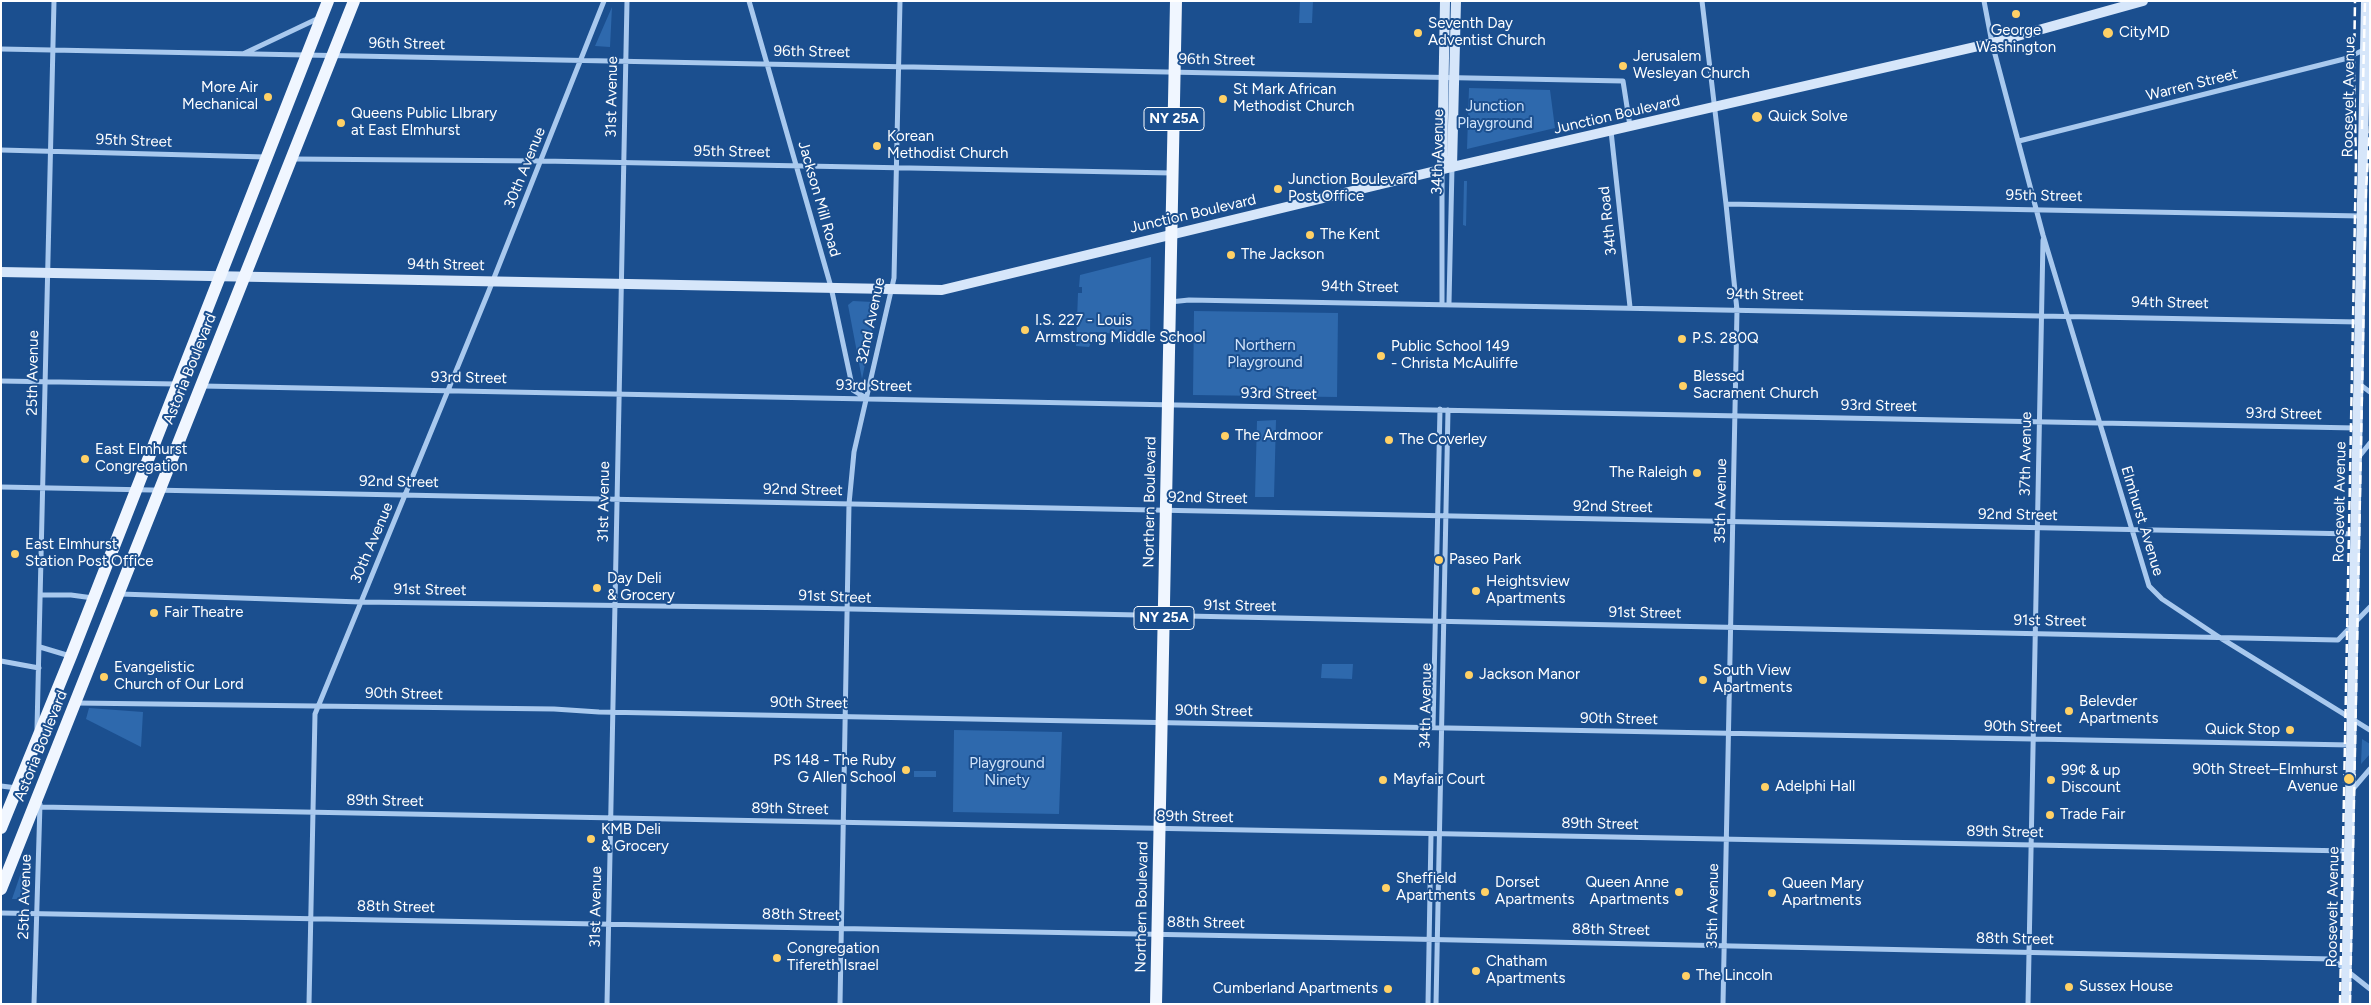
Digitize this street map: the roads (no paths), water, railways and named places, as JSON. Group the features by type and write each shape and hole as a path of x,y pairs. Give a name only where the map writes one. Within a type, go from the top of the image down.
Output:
{"main road":[{"name":"Astoria Boulevard","path":"1,828 94,598 135,489 328,1"},
{"name":"Northern Boulevard","path":"1156,1004 1176,1"},
{"name":"34th Avenue","path":"1445,1 1443,76 1447,169"},
{"name":"34th Avenue","path":"1447,169 1454,76 1456,1"},
{"name":"Junction Boulevard","path":"890,289 942,290 1447,169 1992,43 2143,1"},
{"name":"Roosevelt Avenue","path":"2346,1004 2357,382 2359,322 2365,276 2361,216 2366,160 2366,1"},
{"name":"Astoria Boulevard","path":"1,889 354,2"},
{"name":"94th Street","path":"1,272 890,289"}],"street":[{"name":"25th Avenue","path":"36,744 40,647 54,1"},
{"name":"30th Avenue","path":"309,1004 314,714 449,390 542,161 604,1"},
{"name":"31st Avenue","path":"607,1004 627,1"},
{"name":"Jackson Mill Road","path":"749,1 831,287 853,390 867,398"},
{"name":"32nd Avenue","path":"840,1004 849,504 853,460 894,278 900,1"},
{"name":"35th Avenue","path":"1702,1 1737,310 1723,1004"},
{"path":"1984,1 1992,43 2037,209"},
{"path":"243,54 322,17"},
{"name":"Warren Street","path":"2019,141 2344,59 2367,48"},
{"name":"96th Street","path":"1,49 1454,76 1623,81 1630,126"},
{"name":"34th Road","path":"1611,131 1630,308"},
{"name":"95th Street","path":"1,150 266,157"},
{"name":"95th Street","path":"291,159 624,162 1173,173"},
{"name":"34th Avenue","path":"1442,303 1447,169"},
{"name":"34th Avenue","path":"1447,169 1449,304"},
{"name":"95th Street","path":"1726,204 2361,216"},
{"name":"Elmhurst Avenue","path":"2037,209 2043,235 2149,586 2162,599 2219,637 2370,730"},
{"name":"37th Avenue","path":"2028,1004 2043,235"},
{"name":"94th Street","path":"1170,302 1189,300 1442,303 2041,317 2359,322"},
{"path":"1,381 178,384"},
{"path":"2357,382 2370,392"},
{"name":"93rd Street","path":"201,386 2356,428"},
{"name":"34th Avenue","path":"1433,727 1440,409"},
{"name":"34th Avenue","path":"1436,1004 1448,410"},
{"path":"2356,460 2370,443"},
{"name":"92nd Street","path":"1,487 2355,534"},
{"name":"91st Street","path":"119,594 361,602 1436,621 2340,640 2370,607"},
{"path":"41,595 71,595 94,598"},
{"path":"40,647 71,656"},
{"path":"1,661 39,668"},
{"name":"90th Street","path":"76,703 318,705 2351,745"},
{"path":"2350,792 2370,769"},
{"path":"1,786 17,788"},
{"name":"25th Avenue","path":"34,1004 40,791"},
{"name":"89th Street","path":"40,807 2349,851"},
{"path":"1428,1004 1431,834"},
{"name":"88th Street","path":"1,912 1437,939 2332,959 2370,989"}],"railway":[{"path":"2340,1004 2356,162 2355,1"},
{"path":"2362,129 2365,1"},
{"path":"2350,1004 2366,190 2370,126"}],"place":[{"name":"George Washington","path":"2016,14"},
{"name":"Seventh Day Adventist Church","path":"1418,33"},
{"name":"CityMD","path":"2108,33"},
{"name":"Jerusalem Wesleyan Church","path":"1623,66"},
{"name":"More Air Mechanical","path":"268,97"},
{"name":"St Mark African Methodist Church","path":"1223,99"},
{"name":"Quick Solve","path":"1757,117"},
{"name":"Queens Public LIbrary at East Elmhurst","path":"341,123"},
{"name":"Korean Methodist Church","path":"877,146"},
{"name":"Junction Boulevard Post Office","path":"1278,189"},
{"name":"The Kent","path":"1310,235"},
{"name":"The Jackson","path":"1231,255"},
{"name":"I.S. 227 - Louis Armstrong Middle School","path":"1025,330"},
{"name":"P.S. 280Q","path":"1682,339"},
{"name":"Public School 149 - Christa McAuliffe","path":"1381,356"},
{"name":"Blessed Sacrament Church","path":"1683,386"},
{"name":"The Ardmoor","path":"1225,436"},
{"name":"The Coverley","path":"1389,440"},
{"name":"East Elmhurst Congregation","path":"85,459"},
{"name":"The Raleigh","path":"1697,473"},
{"name":"East Elmhurst Station Post Office","path":"15,554"},
{"name":"Paseo Park","path":"1439,560"},
{"name":"Day Deli & Grocery","path":"597,588"},
{"name":"Heightsview Apartments","path":"1476,591"},
{"name":"Fair Theatre","path":"154,613"},
{"name":"Jackson Manor","path":"1469,675"},
{"name":"Evangelistic Church of Our Lord","path":"104,677"},
{"name":"South View Apartments","path":"1703,680"},
{"name":"Belevder Apartments","path":"2069,711"},
{"name":"Quick Stop","path":"2290,730"},
{"name":"PS 148 - The Ruby G Allen School","path":"906,770"},
{"name":"90th Street–Elmhurst Avenue","path":"2349,779"},
{"name":"Mayfair Court","path":"1383,780"},
{"name":"99¢ & up Discount","path":"2051,780"},
{"name":"Adelphi Hall","path":"1765,787"},
{"name":"Trade Fair","path":"2050,815"},
{"name":"KMB Deli & Grocery","path":"591,839"},
{"name":"Sheffield Apartments","path":"1386,888"},
{"name":"Dorset Apartments","path":"1485,892"},
{"name":"Queen Anne Apartments","path":"1679,892"},
{"name":"Queen Mary Apartments","path":"1772,893"},
{"name":"Congregation Tifereth Israel","path":"777,958"},
{"name":"Chatham Apartments","path":"1476,971"},
{"name":"The Lincoln","path":"1686,976"},
{"name":"Sussex House","path":"2069,987"},
{"name":"Cumberland Apartments","path":"1388,989"}],"park label":[{"name":"Junction Playground","path":"1495,116"},
{"name":"Northern Playground","path":"1265,354"},
{"name":"Playground Ninety","path":"1007,772"}]}
